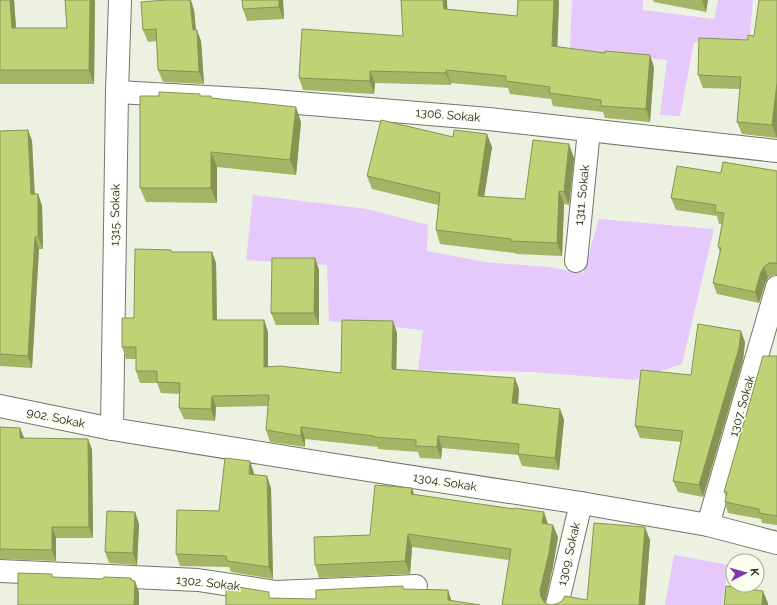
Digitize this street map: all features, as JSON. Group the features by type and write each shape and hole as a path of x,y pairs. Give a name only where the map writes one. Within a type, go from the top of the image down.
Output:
{"street":[{"name":"1315. Sokak","path":"112,429 117,92 120,0"},
{"name":"1306. Sokak","path":"117,92 262,100 489,119 777,151"},
{"name":"1311. Sokak","path":"576,261 589,130"},
{"name":"1307. Sokak","path":"708,525 777,287"},
{"name":"902. Sokak","path":"0,406 112,429"},
{"name":"1304. Sokak","path":"112,429 581,503 708,525 777,543"},
{"name":"1309. Sokak","path":"557,605 581,503"},
{"name":"1302. Sokak","path":"0,571 198,580 276,592 416,586"}],"shaded area":[{"path":"572,0 643,0 643,10 714,19 718,0 753,0 749,43 694,42 680,116 660,115 667,60 570,50"},
{"path":"253,195 367,209 428,225 427,251 485,262 548,267 583,273 599,219 714,229 682,364 634,380 533,372 418,370 423,330 329,321 327,265 246,260"},
{"path":"674,555 725,564 725,588 722,605 665,605"}],"building":[{"path":"0,0 10,0 12,28 67,28 65,0 90,0 89,70 0,70"},
{"path":"190,0 193,30 197,30 199,72 158,70 156,29 143,30 141,2"},
{"path":"242,0 279,0 279,7 243,9"},
{"path":"401,0 443,0 444,9 517,16 518,0 554,0 552,46 605,53 605,51 650,55 646,109 601,106 601,100 549,93 550,87 506,81 506,76 446,70 446,73 370,71 370,81 299,78 302,29 403,36"},
{"path":"759,0 777,0 777,83 772,125 737,122 741,77 698,75 699,38 748,40 748,35 754,36"},
{"path":"159,92 200,94 200,96 211,96 211,98 296,107 290,160 211,152 211,188 140,188 140,96 159,96"},
{"path":"381,120 453,137 454,130 487,134 478,196 525,199 533,140 569,144 564,192 559,191 557,243 511,241 511,239 436,230 440,193 367,176"},
{"path":"28,130 31,194 38,194 38,237 35,237 28,356 0,354 0,131"},
{"path":"723,162 777,171 777,264 769,263 764,267 755,292 713,283 721,248 718,247 724,213 715,212 716,205 671,198 677,166 721,173"},
{"path":"135,249 171,250 171,252 212,252 213,320 264,320 264,367 280,366 341,373 342,320 393,321 392,369 515,378 512,403 560,409 555,458 518,454 519,444 438,436 437,447 416,446 416,440 374,437 301,427 301,436 266,430 269,395 212,396 211,409 179,408 180,383 157,382 157,371 136,371 136,347 122,347 122,318 134,318"},
{"path":"272,258 315,258 314,313 271,313"},
{"path":"698,324 741,331 739,348 699,485 673,481 683,431 635,426 641,370 691,375"},
{"path":"763,356 777,356 777,516 759,513 759,509 725,502 727,492 724,492"},
{"path":"0,427 20,428 20,438 88,439 89,527 52,527 52,550 0,549"},
{"path":"225,458 250,461 249,474 267,476 269,567 227,561 226,556 176,554 177,510 219,511"},
{"path":"375,485 412,488 411,494 544,512 542,523 553,525 549,553 540,590 541,597 544,602 549,605 502,605 511,549 408,534 405,561 315,565 314,537 370,535"},
{"path":"107,511 135,512 133,553 105,552"},
{"path":"594,523 645,527 639,605 549,605 562,601 565,596 587,600"},
{"path":"18,573 52,574 52,577 103,579 104,577 131,578 131,580 135,581 134,605 18,605"},
{"path":"226,585 269,592 269,598 316,599 316,590 403,586 403,589 448,590 448,600 480,605 226,605"},
{"path":"725,593 763,593 762,605 724,605"}]}
